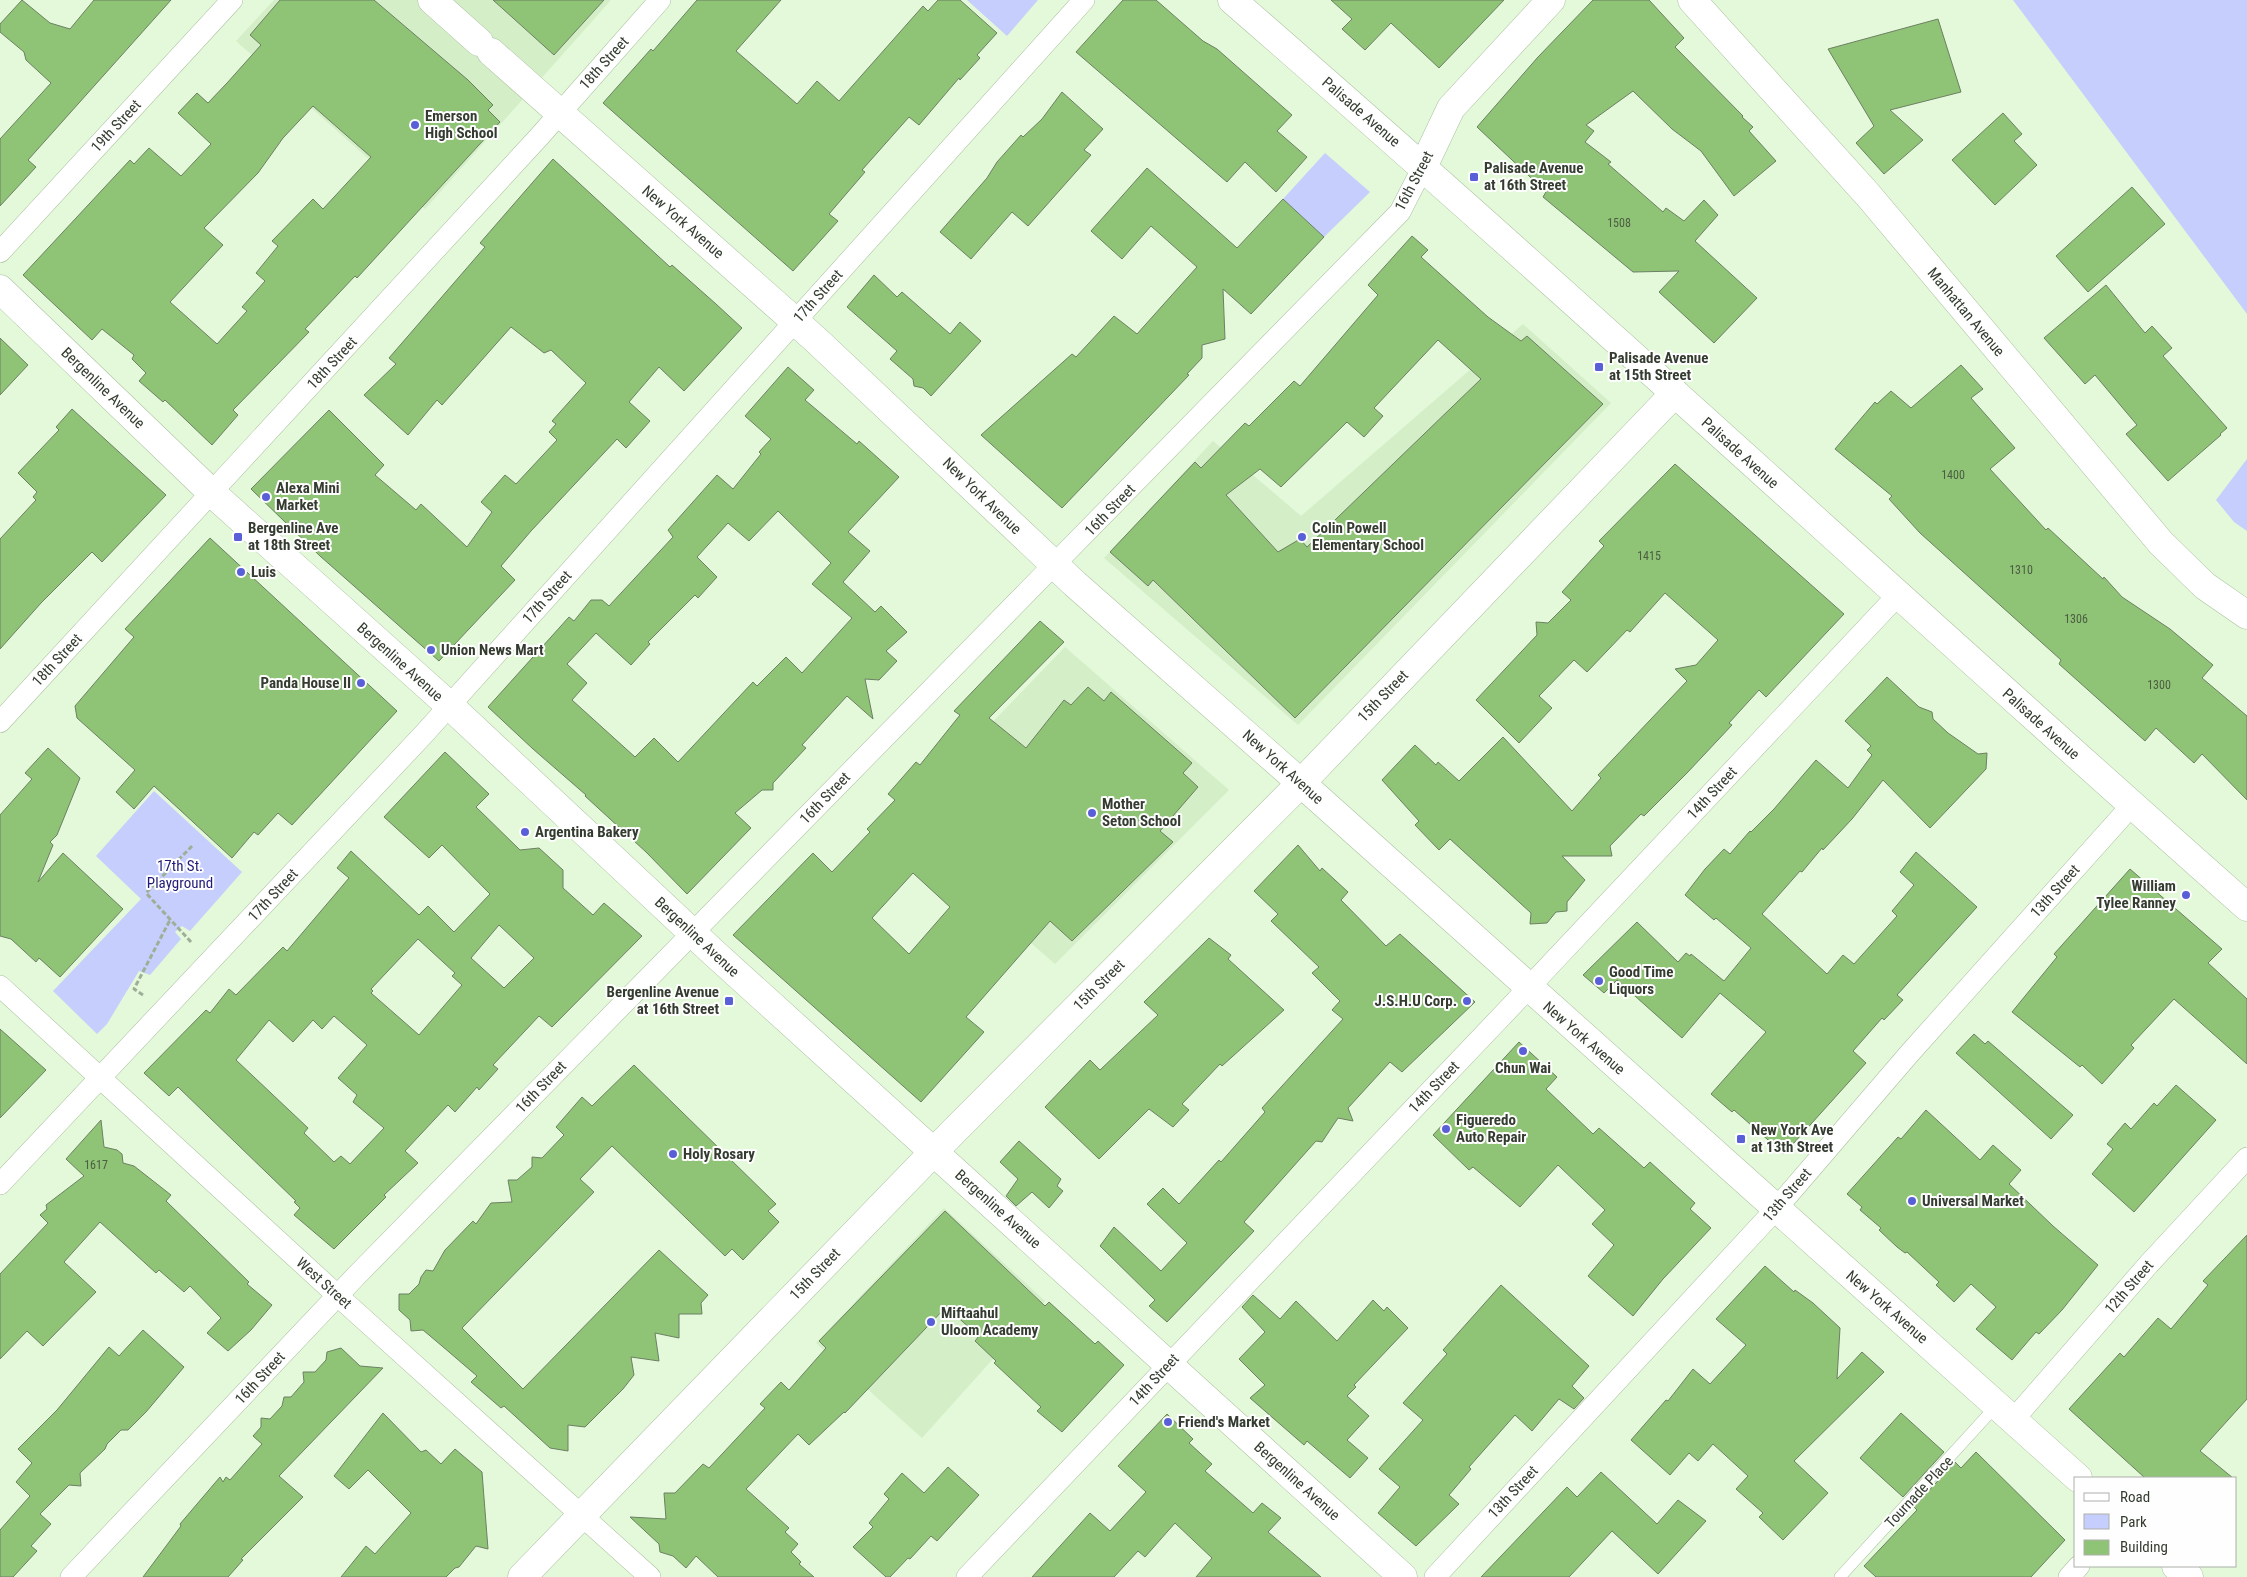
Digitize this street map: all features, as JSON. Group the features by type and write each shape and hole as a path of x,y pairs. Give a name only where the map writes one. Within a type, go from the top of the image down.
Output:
{"street":[{"name":"19th Street","path":"0,252 232,0"},
{"name":"New York Avenue","path":"432,0 795,321 1055,564 2077,1477"},
{"name":"18th Street","path":"0,722 559,114 660,0"},
{"name":"17th Street","path":"0,1184 450,706 1084,0"},
{"name":"Palisade Avenue","path":"1232,0 1423,167 1898,596 2247,907"},
{"name":"16th Street","path":"71,1577 338,1296 1025,592 1055,564 1400,212 1451,108 1551,0"},
{"name":"Manhattan Avenue","path":"1692,0 1868,195 2161,543 2205,586 2247,615"},
{"name":"Bergenline Avenue","path":"0,289 212,493 450,706 693,933 1403,1577"},
{"name":"15th Street","path":"522,1577 934,1152 1301,783 1675,393"},
{"name":"14th Street","path":"967,1577 1898,596"},
{"name":"13th Street","path":"1435,1577 1776,1208 1909,1054 2132,805"},
{"name":"West Street","path":"0,986 338,1296 650,1577"},
{"name":"12th Street","path":"2005,1412 2148,1265 2247,1158"},
{"path":"2069,1577 2078,1567"},
{"path":"2177,1567 2188,1577"}],"lane":[{"name":"Tournade Place","path":"1840,1577 2005,1412"}],"path":[{"path":"191,942 146,893 192,846"},
{"path":"142,995 134,989 170,920"}],"shaded area":[{"name":"Emerson High School","path":"274,0 611,0 425,209 236,41"},
{"name":"Colin Powell Elementary School","path":"1523,324 1611,403 1298,725 1104,558 1213,441 1301,516"},
{"name":"Mother Seton School","path":"1065,647 1229,790 1055,964 955,877 983,732"},
{"name":"Miftaahul Uloom Academy","path":"944,1208 1045,1301 922,1438 816,1343"}],"green space":[{"path":"967,0 1038,0 1007,36"},
{"path":"2013,0 2247,0 2247,314"},
{"path":"1325,153 1370,192 1324,237 1283,199"},
{"path":"2247,459 2247,531 2234,522 2216,500"},
{"name":"17th St. Playground","path":"154,791 242,872 190,931 182,926 175,932 181,939 150,975 139,971 107,1024 97,1034 53,991 141,899 96,856"}],"building":[{"path":"22,0 50,23 70,29 94,0 171,0 28,160 36,167 0,206 0,139 51,83 26,60 24,52 0,32 0,24"},
{"path":"280,0 374,0 468,80 493,105 488,110 500,122 357,278 355,276 305,329 309,332 233,410 238,415 212,445 165,400 163,402 139,381 146,373 132,359 134,355 102,329 92,340 23,275 130,160 134,164 149,148 181,176 211,144 178,113 197,93 208,103 227,83 261,45 250,35","holes":["313,106 371,157 323,209 313,199 272,241 278,246 256,273 265,281 242,307 247,311 217,344 170,302 223,245 204,228 258,173 283,138"]},
{"path":"493,0 604,0 554,55"},
{"path":"697,0 781,0 736,51 797,104 817,81 839,101 923,6 928,11 938,0 960,0 997,33 977,55 980,58 960,80 959,78 919,125 909,117 862,170 865,172 829,214 838,221 793,271 603,103 651,49 653,51"},
{"path":"1123,0 1156,0 1203,41 1217,49 1292,115 1277,131 1307,157 1276,192 1245,162 1227,182 1076,52"},
{"path":"1331,0 1504,0 1439,68 1391,23 1365,50 1342,29 1352,19"},
{"path":"1593,0 1649,0 1684,38 1675,47 1753,127 1749,131 1776,161 1734,196 1701,151 1672,129 1633,91 1586,125 1594,131 1585,142 1611,162 1608,164 1663,212 1666,208 1684,221 1704,200 1718,215 1695,241 1757,298 1714,343 1659,292 1679,271 1633,272 1543,197 1546,192 1477,127 1538,57"},
{"path":"1938,19 1961,92 1890,110 1923,140 1884,174 1856,143 1874,126 1828,49"},
{"path":"1062,92 1103,129 1084,150 1091,155 1028,226 1012,212 971,259 940,232 987,178 997,162 1021,135 1023,137 1042,119"},
{"path":"2003,113 2022,134 2014,141 2037,165 1995,205 1952,160"},
{"path":"553,159 670,267 672,265 742,328 684,391 659,367 629,402 650,421 626,448 617,439 531,531 501,566 515,580 439,661 320,556 251,489 329,410 384,465 375,475 416,510 421,504 467,547 492,512 481,502 505,475 516,484 557,440 549,432 556,424 552,421 586,383 551,350 544,353 511,327 442,405 437,400 408,435 364,395 396,364 389,358 485,247 480,243"},
{"path":"1147,168 1237,248 1283,199 1324,237 1251,314 1223,289 1225,339 1202,345 1202,358 1187,374 1189,375 1062,508 981,435 1072,354 1076,357 1114,316 1137,334 1197,267 1151,226 1122,259 1091,231"},
{"path":"2132,187 2165,224 2088,292 2056,256"},
{"name":"Colin Powell Elementary School","path":"1412,236 1428,250 1421,257 1488,317 1521,341 1527,336 1603,404 1295,718 1153,580 1148,586 1110,552 1195,462 1201,468 1245,423 1249,426 1294,381 1300,386 1378,295 1368,285","holes":["1438,340 1481,379 1307,547 1300,539 1278,552 1226,495 1260,469 1281,487 1347,422 1364,437 1383,416 1374,408"]},
{"path":"874,275 897,297 902,292 950,334 960,322 981,341 931,396 923,388 914,386 913,379 890,359 897,351 847,307"},
{"path":"2106,285 2145,333 2152,326 2172,348 2163,356 2227,428 2168,481 2126,434 2137,425 2095,375 2085,384 2044,338"},
{"path":"0,338 28,365 0,395"},
{"path":"1961,365 1983,389 1971,398 2015,448 1990,469 2046,530 2048,528 2103,579 2104,577 2122,597 2170,629 2213,665 2202,678 2247,716 2247,800 2202,754 2194,763 2156,728 2145,741 2059,664 2061,660 1920,533 1889,499 1892,496 1835,449 1875,402 1877,404 1891,391 1911,408"},
{"path":"788,367 814,390 805,400 857,444 859,441 899,477 848,532 870,551 843,582 875,612 881,606 907,632 886,651 897,661 879,680 865,679 873,719 847,696 802,745 806,748 773,783 773,790 762,790 735,813 751,828 687,894 586,795 488,707 569,617 574,621 591,600 602,600 609,606 673,537 668,530 717,475 733,489 761,454 759,452 771,439 745,416","holes":["778,511 831,563 812,584 852,618 802,673 786,657 757,686 753,682 678,762 654,738 635,757 572,700 587,683 567,664 596,633 631,665 650,644 648,642 695,595 698,598 717,577 697,557 728,523 749,541"]},
{"path":"72,409 166,495 102,562 92,552 41,603 0,649 0,539 36,500 33,497 37,492 18,473 59,430 56,427"},
{"path":"1675,464 1844,614 1766,697 1759,690 1729,723 1732,725 1687,773 1644,816 1641,814 1610,846 1612,856 1562,856 1585,880 1567,902 1567,911 1556,912 1547,923 1530,924 1531,913 1450,839 1439,850 1415,825 1419,821 1382,780 1415,745 1436,765 1438,762 1459,781 1503,737 1572,811 1601,778 1598,775 1687,681 1675,669 1696,665 1718,640 1665,593 1630,632 1627,630 1587,672 1574,660 1539,696 1552,708 1519,743 1476,700 1537,635 1536,622 1548,623 1571,600 1562,592 1604,546 1599,541"},
{"path":"210,538 397,711 292,825 278,813 258,835 254,832 232,858 154,786 134,809 116,792 135,770 77,718 75,706 134,637 125,629"},
{"path":"1040,621 1064,642 989,718 1026,748 1064,700 1071,705 1088,687 1104,701 1111,692 1192,763 1183,773 1198,787 1160,831 1173,842 1072,941 1050,921 966,1017 984,1032 921,1102 733,935 813,853 832,872 870,832 867,829 895,800 888,794 916,762 920,765 960,715 954,711","holes":["913,873 950,907 909,954 872,918"]},
{"path":"1887,677 1919,707 1932,712 1933,719 1948,733 1978,754 1987,753 1986,769 1930,828 1883,780 1852,819 1823,850 1822,848 1802,872 1800,871 1762,914 1827,974 1843,955 1854,964 1897,916 1892,911 1914,885 1900,872 1916,852 1977,907 1897,995 1903,1000 1884,1020 1882,1018 1853,1051 1866,1063 1784,1154 1734,1110 1732,1112 1711,1094 1766,1032 1720,993 1682,1038 1617,980 1604,993 1583,975 1637,922 1678,962 1686,953 1690,956 1691,954 1724,981 1751,948 1685,895 1705,869 1724,849 1730,854 1750,831 1774,809 1816,760 1848,788 1872,755 1867,750 1871,746 1845,721"},
{"path":"48,748 80,778 57,835 50,842 53,845 38,882 63,853 123,909 60,977 39,958 36,962 11,939 0,936 0,815 32,779 25,773"},
{"path":"445,752 489,794 476,807 520,850 539,848 563,870 563,888 593,915 604,903 642,936 552,1027 539,1016 493,1065 498,1069 479,1090 477,1087 455,1112 448,1105 405,1151 418,1163 384,1195 386,1197 334,1249 294,1215 300,1208 294,1202 296,1201 178,1087 169,1096 144,1073 206,1010 210,1013 229,989 236,995 283,947 287,951 349,878 337,868 351,851 419,915 428,906 454,932 490,894 442,845 429,858 384,817","holes":["499,925 534,958 504,988 471,958","418,939 455,973 452,976 462,985 419,1035 371,993 373,991 371,989","334,1016 367,1045 338,1078 357,1095 353,1102 384,1128 350,1164 341,1156 334,1162 304,1133 308,1128 236,1060 269,1020 293,1042 313,1020 322,1029"]},
{"path":"1298,845 1320,871 1322,868 1348,892 1341,900 1386,946 1400,934 1475,1002 1402,1072 1390,1062 1348,1108 1353,1121 1338,1118 1322,1142 1316,1141 1244,1222 1254,1231 1167,1322 1149,1306 1155,1300 1100,1246 1114,1227 1161,1271 1187,1243 1147,1204 1163,1188 1179,1204 1219,1160 1221,1162 1265,1112 1262,1108 1343,1019 1332,1010 1340,1001 1312,973 1319,967 1271,921 1278,914 1254,891"},
{"path":"2130,869 2222,949 2208,963 2247,999 2247,1064 2174,999 2131,1045 2134,1048 2102,1084 2082,1065 2080,1067 2012,1012 2057,957 2054,954"},
{"path":"1209,938 1231,955 1228,959 1284,1010 1222,1066 1220,1064 1182,1104 1189,1110 1173,1127 1149,1109 1099,1159 1045,1107 1090,1060 1100,1070 1158,1015 1144,1002"},
{"path":"0,1029 46,1070 0,1118"},
{"path":"1974,1034 1985,1044 1988,1041 2073,1115 2051,1139 1956,1053"},
{"path":"1519,1042 1557,1077 1546,1089 1593,1134 1599,1128 1644,1168 1650,1162 1695,1203 1690,1209 1711,1228 1663,1279 1633,1316 1588,1276 1614,1245 1592,1224 1605,1210 1558,1165 1520,1207 1473,1167 1469,1170 1433,1135"},
{"path":"634,1065 776,1204 768,1211 779,1222 743,1260 732,1249 725,1256 612,1146 580,1179 594,1192 462,1328 523,1389 659,1250 708,1295 701,1303 702,1314 679,1314 679,1338 655,1333 659,1361 631,1357 634,1375 623,1389 585,1427 568,1425 568,1451 550,1448 504,1406 501,1408 471,1382 477,1376 423,1330 411,1331 410,1320 399,1310 399,1294 409,1294 419,1284 426,1270 433,1271 445,1250 473,1221 476,1224 491,1203 512,1202 508,1180 517,1180 532,1167 532,1157 542,1158 564,1135 556,1127 582,1097 592,1106"},
{"path":"2176,1085 2216,1120 2134,1212 2092,1174 2113,1149 2107,1144 2125,1123 2131,1129 2154,1103 2157,1106"},
{"path":"1926,1110 1980,1160 1993,1145 2021,1170 2009,1184 2098,1265 2062,1310 2039,1334 2036,1332 2012,1360 1976,1329 1996,1307 1971,1284 1954,1302 1936,1285 1939,1282 1907,1252 1905,1253 1897,1247 1879,1230 1881,1228 1860,1210 1862,1207 1847,1194 1898,1137 1901,1139"},
{"path":"101,1120 104,1147 117,1150 122,1154 123,1163 134,1166 171,1195 166,1201 249,1282 247,1284 272,1305 251,1330 228,1351 207,1333 221,1318 190,1286 184,1292 159,1270 156,1273 100,1222 64,1262 96,1292 43,1346 27,1331 0,1359 0,1274 48,1223 40,1215 47,1209 46,1205 84,1176 66,1159"},
{"path":"1019,1141 1061,1179 1057,1186 1063,1191 1049,1208 1032,1192 1016,1206 1006,1196 1018,1179 1000,1162"},
{"path":"945,1211 1045,1306 1049,1302 1095,1344 1098,1341 1124,1365 1062,1432 1037,1411 1041,1407 994,1363 996,1361 975,1341 979,1336 946,1307 845,1413 809,1445 798,1434 746,1489 789,1528 785,1532 798,1544 791,1552 801,1562 799,1564 814,1577 718,1577 696,1556 686,1568 673,1556 660,1552 659,1544 630,1517 666,1519 664,1493 675,1493 703,1464 709,1468 765,1408 760,1404 781,1382 789,1390 826,1348 819,1341"},
{"path":"2247,1235 2247,1399 2200,1451 2232,1477 2144,1477 2069,1409 2120,1353 2124,1357 2158,1318 2171,1329 2208,1285 2203,1281"},
{"path":"1765,1266 1794,1292 1795,1290 1813,1303 1840,1328 1837,1379 1862,1352 1884,1372 1794,1461 1828,1493 1783,1540 1759,1517 1763,1513 1736,1489 1748,1476 1713,1444 1698,1461 1689,1453 1670,1475 1631,1440 1666,1400 1668,1401 1693,1369 1710,1384 1746,1345 1716,1319"},
{"path":"1501,1285 1589,1366 1572,1386 1584,1398 1574,1409 1559,1399 1532,1431 1515,1415 1469,1467 1471,1469 1449,1495 1459,1504 1416,1546 1378,1513 1400,1487 1379,1469 1423,1420 1403,1403 1447,1354 1443,1350"},
{"path":"1253,1295 1280,1319 1296,1301 1337,1341 1373,1300 1384,1311 1387,1307 1408,1328 1354,1385 1356,1387 1347,1396 1369,1416 1347,1440 1368,1458 1350,1478 1307,1441 1304,1445 1250,1398 1265,1385 1239,1359 1265,1332 1242,1307"},
{"path":"143,1330 184,1367 146,1412 128,1430 121,1430 107,1444 105,1449 80,1473 81,1486 69,1485 40,1514 51,1524 31,1546 37,1551 13,1577 0,1577 0,1530 30,1496 16,1482 32,1463 18,1449 57,1410 109,1347 119,1356"},
{"path":"341,1348 360,1366 383,1368 279,1476 303,1497 241,1559 243,1560 228,1577 143,1577 181,1526 180,1524 220,1477 223,1482 226,1477 230,1480 262,1444 253,1436 261,1427 261,1418 270,1419 282,1406 284,1397 291,1397 304,1382 303,1372 315,1372 326,1360 327,1352"},
{"path":"383,1413 421,1452 426,1450 441,1464 455,1449 482,1472 488,1549 476,1546 459,1567 455,1568 446,1577 341,1577 366,1546 375,1554 411,1513 368,1470 349,1489 334,1476"},
{"path":"1901,1413 1944,1452 1903,1497 1860,1458"},
{"path":"1167,1414 1193,1439 1189,1443 1212,1464 1205,1471 1253,1513 1262,1503 1281,1518 1268,1532 1321,1577 1196,1577 1212,1558 1175,1523 1145,1557 1138,1551 1114,1577 1032,1577 1090,1513 1110,1531 1146,1492 1118,1466"},
{"path":"1976,1452 2065,1540 2031,1577 1876,1577 1864,1566 1917,1510 1914,1507 1955,1462 1961,1468"},
{"path":"948,1467 979,1495 937,1541 931,1536 910,1559 908,1558 890,1577 886,1577 853,1547 873,1527 869,1523 889,1499 884,1494 902,1473 924,1493"},
{"path":"1601,1472 1657,1524 1678,1500 1706,1521 1658,1574 1612,1531 1569,1577 1481,1577 1567,1487 1577,1497"}],"place":[{"name":"Emerson High School","path":"415,125"},
{"name":"Palisade Avenue at 16th Street","path":"1474,177"},
{"name":"Palisade Avenue at 15th Street","path":"1599,367"},
{"name":"Alexa Mini Market","path":"266,497"},
{"name":"Bergenline Ave at 18th Street","path":"238,537"},
{"name":"Colin Powell Elementary School","path":"1302,537"},
{"name":"Luis","path":"241,572"},
{"name":"Union News Mart","path":"431,650"},
{"name":"Panda House II","path":"361,683"},
{"name":"Mother Seton School","path":"1092,813"},
{"name":"Argentina Bakery","path":"525,832"},
{"name":"William Tylee Ranney","path":"2186,895"},
{"name":"Good Time Liquors","path":"1599,981"},
{"name":"Bergenline Avenue at 16th Street","path":"729,1001"},
{"name":"J.S.H.U Corp.","path":"1467,1001"},
{"name":"Chun Wai","path":"1523,1051"},
{"name":"Figueredo Auto Repair","path":"1446,1129"},
{"name":"New York Ave at 13th Street","path":"1741,1139"},
{"name":"Holy Rosary","path":"673,1154"},
{"name":"Universal Market","path":"1912,1201"},
{"name":"Miftaahul Uloom Academy","path":"931,1322"},
{"name":"Friend's Market","path":"1168,1422"}]}
